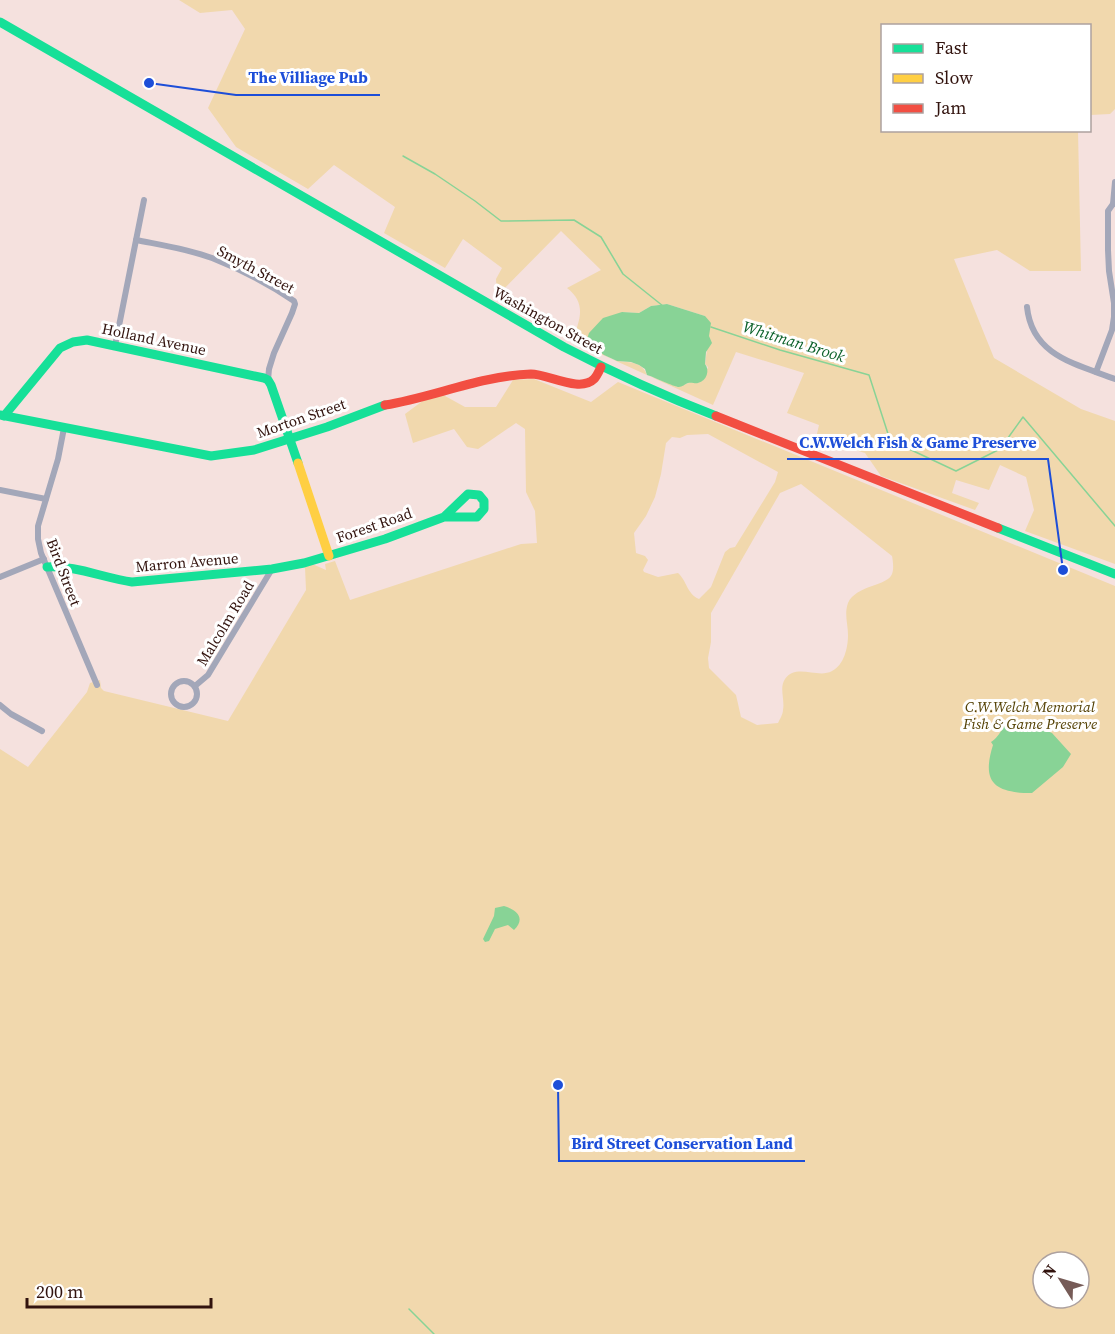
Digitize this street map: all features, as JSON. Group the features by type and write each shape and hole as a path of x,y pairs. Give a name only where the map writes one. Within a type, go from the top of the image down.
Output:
{"street":[{"name":"Washington Street","path":"0,22 601,367 691,407 1115,574"},
{"path":"1096,372 1112,330 1114,317 1109,271 1108,211 1114,204 1115,182"},
{"path":"115,346 144,200"},
{"name":"Smyth Street","path":"136,240 213,258 275,289 294,302 274,353 268,380"},
{"path":"1027,307 1031,328 1042,344 1056,355 1115,379"},
{"name":"Holland Avenue","path":"2,415 52,357 74,340 87,340 268,380"},
{"name":"Morton Street","path":"2,415 211,456 240,453 327,427 384,405 408,401 476,382 528,374 542,375 568,383 584,384 593,380 601,367"},
{"path":"268,380 290,439"},
{"name":"Bird Street","path":"64,428 58,459 38,529 38,539 97,685"},
{"name":"Forest Road","path":"290,439 329,556 386,539 444,516"},
{"path":"0,490 46,499"},
{"name":"Marron Avenue","path":"46,563 132,582 272,570 329,556"},
{"path":"0,577 46,563"},
{"name":"Malcolm Road","path":"195,686 208,675 272,570"},
{"name":"Malcolm Road","path":"188,681 195,686 196,699 190,706 181,707 173,702 171,690 176,683 188,681"},
{"path":"0,705 42,731"}],"green space":[{"path":"179,0 1115,0 1115,109 1110,114 1091,115 1091,24 881,24 881,132 1078,132 1081,271 1030,271 997,250 954,259 994,358 1081,409 1115,421 1115,564 1025,531 1034,510 1026,477 1000,465 989,490 956,480 952,493 979,503 975,510 881,476 865,453 816,438 819,425 787,413 804,373 736,352 713,405 616,361 639,365 647,375 678,387 691,382 698,383 703,380 708,367 705,364 709,336 705,316 667,304 651,306 639,313 622,312 604,355 615,361 572,341 579,320 580,307 574,294 567,288 601,270 561,231 497,296 496,279 502,268 463,239 445,268 384,233 395,207 334,165 308,189 236,147 208,108 245,29 232,10 200,13"},
{"name":"C.W.Welch Memorial Fish & Game Preserve","path":"534,379 591,402 618,382 1115,586 1115,1334 0,1334 0,749 28,767 87,692 90,683 100,680 104,691 228,721 306,590 305,567 310,563 326,570 325,564 335,561 350,600 521,544 537,543 535,511 526,492 525,429 516,423 478,449 467,447 454,429 413,443 405,414 436,391 465,407 496,407 513,380","holes":["708,434 778,472 775,482 735,547 725,552 711,587 699,599 692,594 678,573 658,577 644,572 648,560 645,556 636,553 634,533 655,497 666,443 672,437","801,484 892,556 893,570 885,581 864,589 852,597 848,603 846,611 847,645 840,665 826,673 795,672 790,674 783,682 783,712 778,723 757,725 741,717 736,695 709,668 711,613 780,493"]}],"shaded area":[{"path":"667,304 705,316 711,323 709,336 712,343 706,352 707,372 701,382 688,383 680,387 673,385 647,375 645,369 639,365 617,361 604,355 588,343 589,333 603,318 622,312 639,313 651,306"},
{"path":"1015,716 1020,722 1031,721 1052,733 1071,754 1063,767 1032,793 1000,788 990,777 993,745 991,742 1007,722"},
{"path":"504,906 516,912 520,918 518,926 514,930 508,925 495,929 489,941 485,942 483,939 494,916 495,908"}],"waterway":[{"name":"Whitman Brook","path":"403,156 435,174 501,221 574,220 601,237 623,274 663,306"},
{"name":"Whitman Brook","path":"711,327 780,350 869,375 890,440 956,471 1000,449 1023,417 1115,526"},
{"path":"409,1309 434,1334"}],"traffic: fast":[{"path":"0,22 564,347 639,384 716,416"},
{"path":"4,416 60,348 73,342 87,340 268,380 298,463"},
{"path":"0,415 211,456 254,450 327,427 385,405"},
{"path":"47,567 78,570 132,582 272,569 304,563 385,539 444,517 468,494 479,495 484,501 484,509 477,517 444,517"},
{"path":"998,528 1115,574"}],"traffic: slow":[{"path":"298,463 329,556"}],"traffic: jam":[{"path":"385,405 512,376 531,374 572,384 588,383 594,379 601,367"},
{"path":"716,416 998,528"}],"place":[{"name":"The Villiage Pub","path":"149,83"},
{"name":"C.W.Welch Fish & Game Preserve","path":"1063,570"},
{"name":"Bird Street Conservation Land","path":"558,1085"}]}
